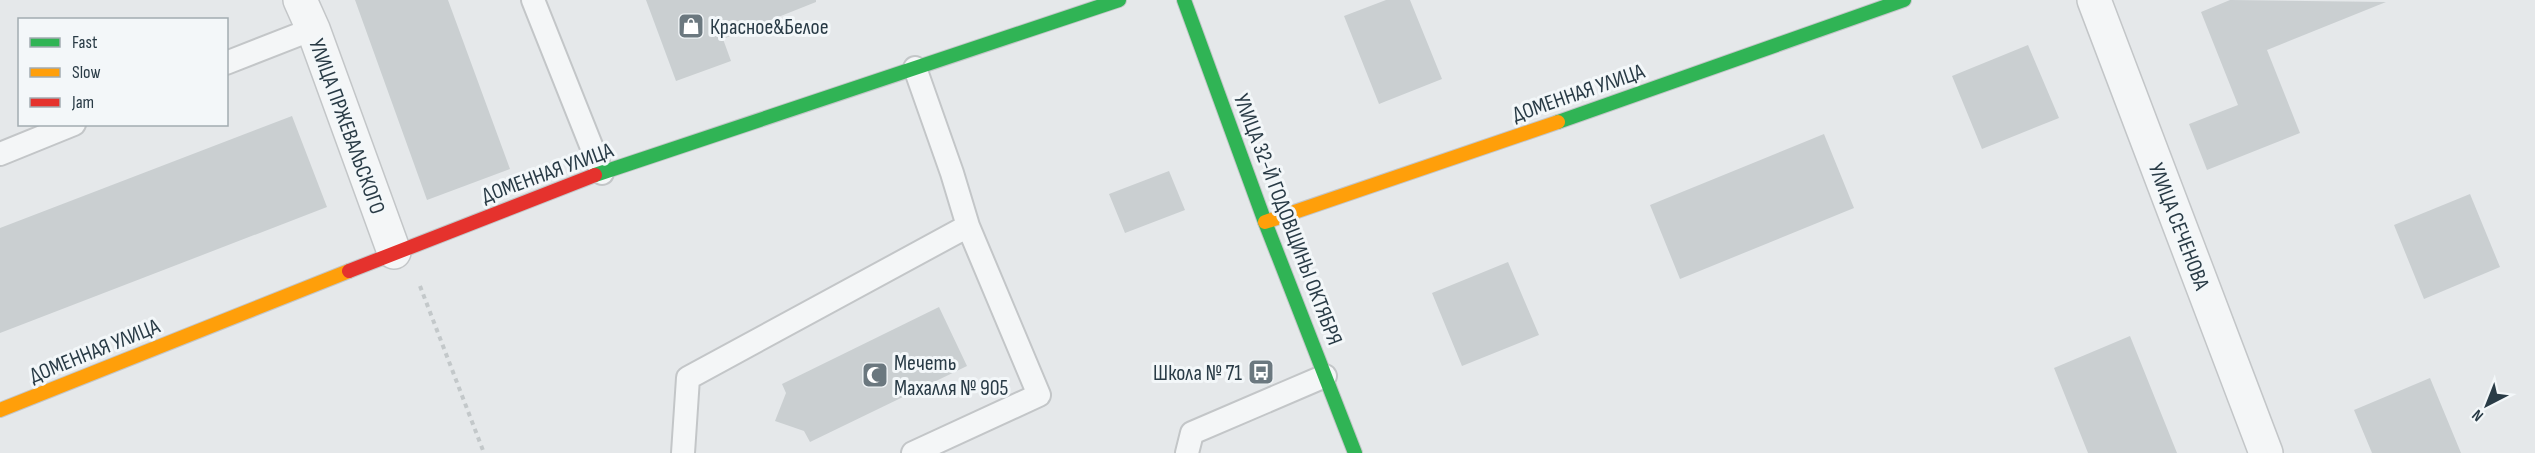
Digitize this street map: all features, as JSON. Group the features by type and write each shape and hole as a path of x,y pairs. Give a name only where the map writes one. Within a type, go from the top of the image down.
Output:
{"street":[{"name":"ДОМЕННАЯ УЛИЦА","path":"0,410 400,250 602,173 1119,0"},
{"name":"УЛИЦА 32-Й ГОДОВЩИНЫ ОКТЯБРЯ","path":"1184,0 1265,222 1355,453"},
{"name":"ДОМЕННАЯ УЛИЦА","path":"1265,222 1904,0"},
{"name":"УЛИЦА СЕЧЕНОВА","path":"2094,0 2266,453"},
{"name":"УЛИЦА ПРЖЕВАЛЬСКОГО","path":"306,14 400,250"}],"lane":[{"path":"533,0 602,173"},
{"path":"228,62 306,14"},
{"path":"913,453 1039,395 968,226 915,68"},
{"path":"0,154 69,126"},
{"path":"683,453 688,378 968,226"},
{"path":"1187,453 1192,433 1325,376"}],"path":[{"path":"400,250 484,453"}],"building":[{"path":"355,0 448,0 510,169 427,200"},
{"path":"646,0 816,0 816,2 723,39 731,61 676,81"},
{"path":"1386,0 1410,0 1442,79 1379,104 1344,16"},
{"path":"2230,0 2386,2 2267,50 2300,133 2207,170 2189,124 2238,105 2201,12"},
{"path":"2028,45 2059,118 1982,149 1952,76"},
{"path":"292,116 327,207 0,333 0,228"},
{"path":"1824,134 1854,208 1680,279 1650,205"},
{"path":"1169,171 1185,210 1125,233 1109,194"},
{"path":"2470,194 2500,267 2424,299 2394,225"},
{"path":"1508,262 1539,335 1462,366 1432,293"},
{"name":"Мечеть Махалля № 905","path":"939,307 967,366 810,442 804,431 775,421 786,393 782,384"},
{"path":"2130,336 2177,453 2088,453 2054,368"},
{"path":"2430,378 2461,453 2372,453 2354,410"}],"traffic: fast":[{"path":"595,175 1119,0"},
{"path":"1184,0 1265,222 1355,453"},
{"path":"1558,122 1904,0"}],"traffic: slow":[{"path":"1265,222 1558,122"},
{"path":"0,410 349,271"}],"traffic: jam":[{"path":"349,271 595,175"}],"place":[{"name":"Красное&Белое","path":"691,26"},
{"name":"Школа № 71","path":"1261,372"},
{"name":"Мечеть Махалля № 905","path":"875,375"}]}
